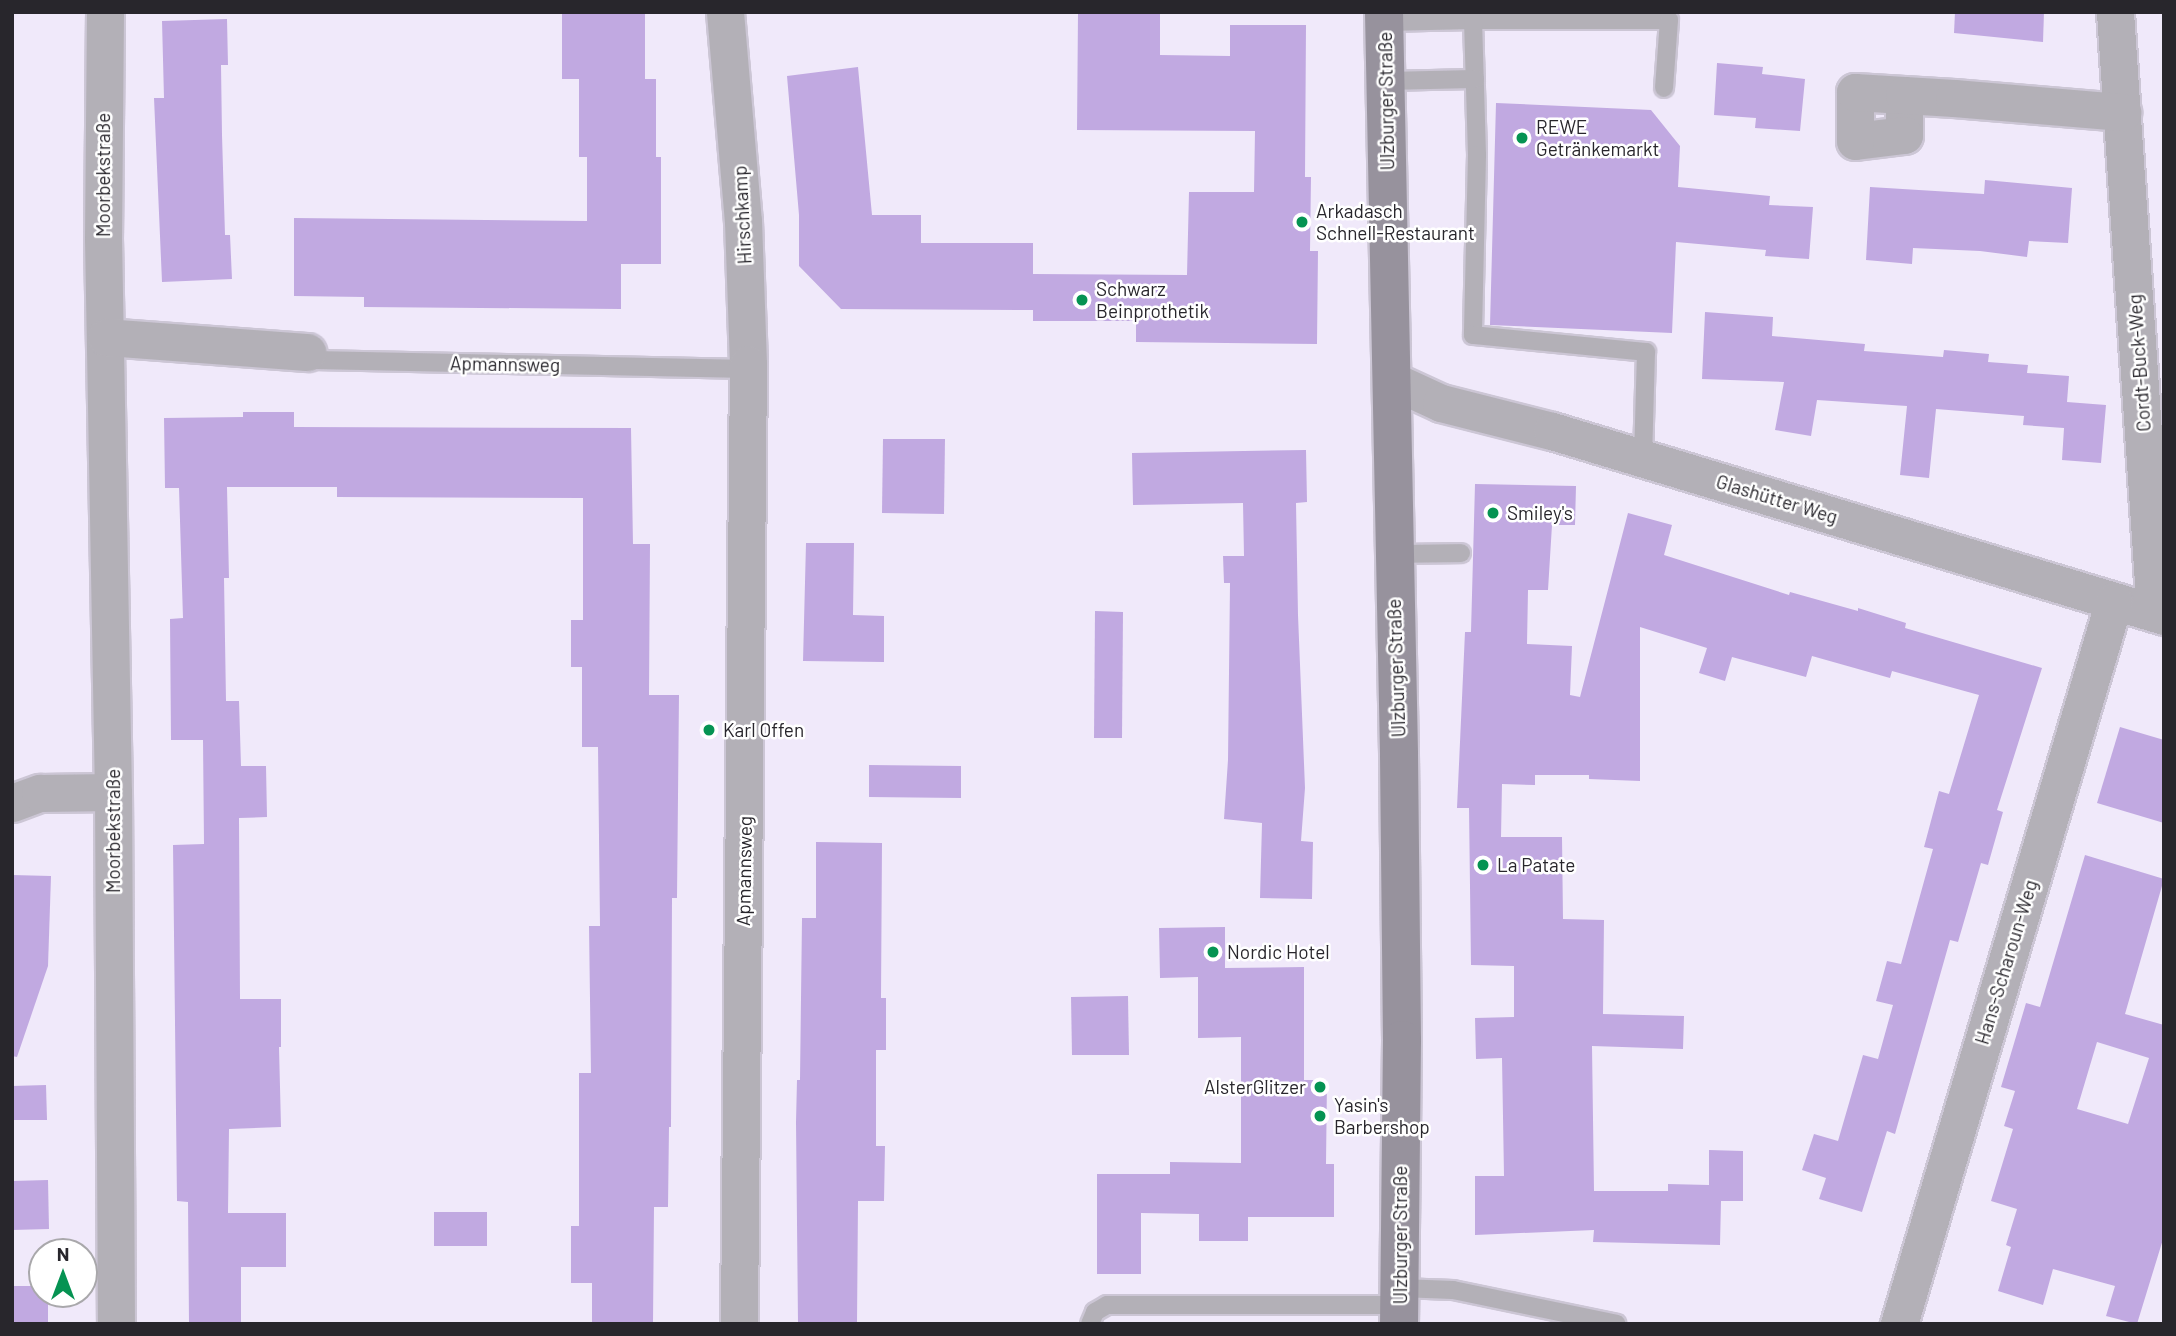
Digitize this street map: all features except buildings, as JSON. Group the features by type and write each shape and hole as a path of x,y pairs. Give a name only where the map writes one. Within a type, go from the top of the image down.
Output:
{"main road":[{"name":"Ulzburger Straße","path":"1384,17 1402,1040 1400,1305"}],"street":[{"name":"Moorbekstraße","path":"105,12 103,238 113,792 116,1324"},
{"name":"Hirschkamp","path":"725,12 743,221 747,418"},
{"name":"Cordt-Buck-Weg","path":"2115,12 2160,615"},
{"path":"1904,95 2122,112"},
{"path":"106,337 307,352"},
{"name":"Glashütter Weg","path":"1391,380 1441,403 1552,431 2160,615"},
{"name":"Apmannsweg","path":"739,1324 747,418"},
{"name":"Hans-Scharoun-Weg","path":"1899,1324 2114,601"},
{"path":"12,803 40,793 113,792"}],"lane":[{"path":"1384,17 1669,20 1664,88"},
{"path":"1473,20 1477,155 1473,335 1646,352 1643,459"},
{"path":"1385,80 1475,79"},
{"name":"Apmannsweg","path":"307,352 314,360 748,369"},
{"path":"1393,554 1461,553"},
{"path":"1090,1324 1095,1312 1107,1305 1400,1305 1453,1290 1617,1324"}],"place":[{"name":"REWE Getränkemarkt","path":"1522,138"},
{"name":"Arkadasch Schnell-Restaurant","path":"1302,222"},
{"name":"Schwarz Beinprothetik","path":"1082,300"},
{"name":"Smiley's","path":"1493,513"},
{"name":"Karl Offen","path":"709,730"},
{"name":"La Patate","path":"1483,865"},
{"name":"Nordic Hotel","path":"1213,952"},
{"name":"AlsterGlitzer","path":"1320,1087"},
{"name":"Yasin's Barbershop","path":"1320,1116"}]}
